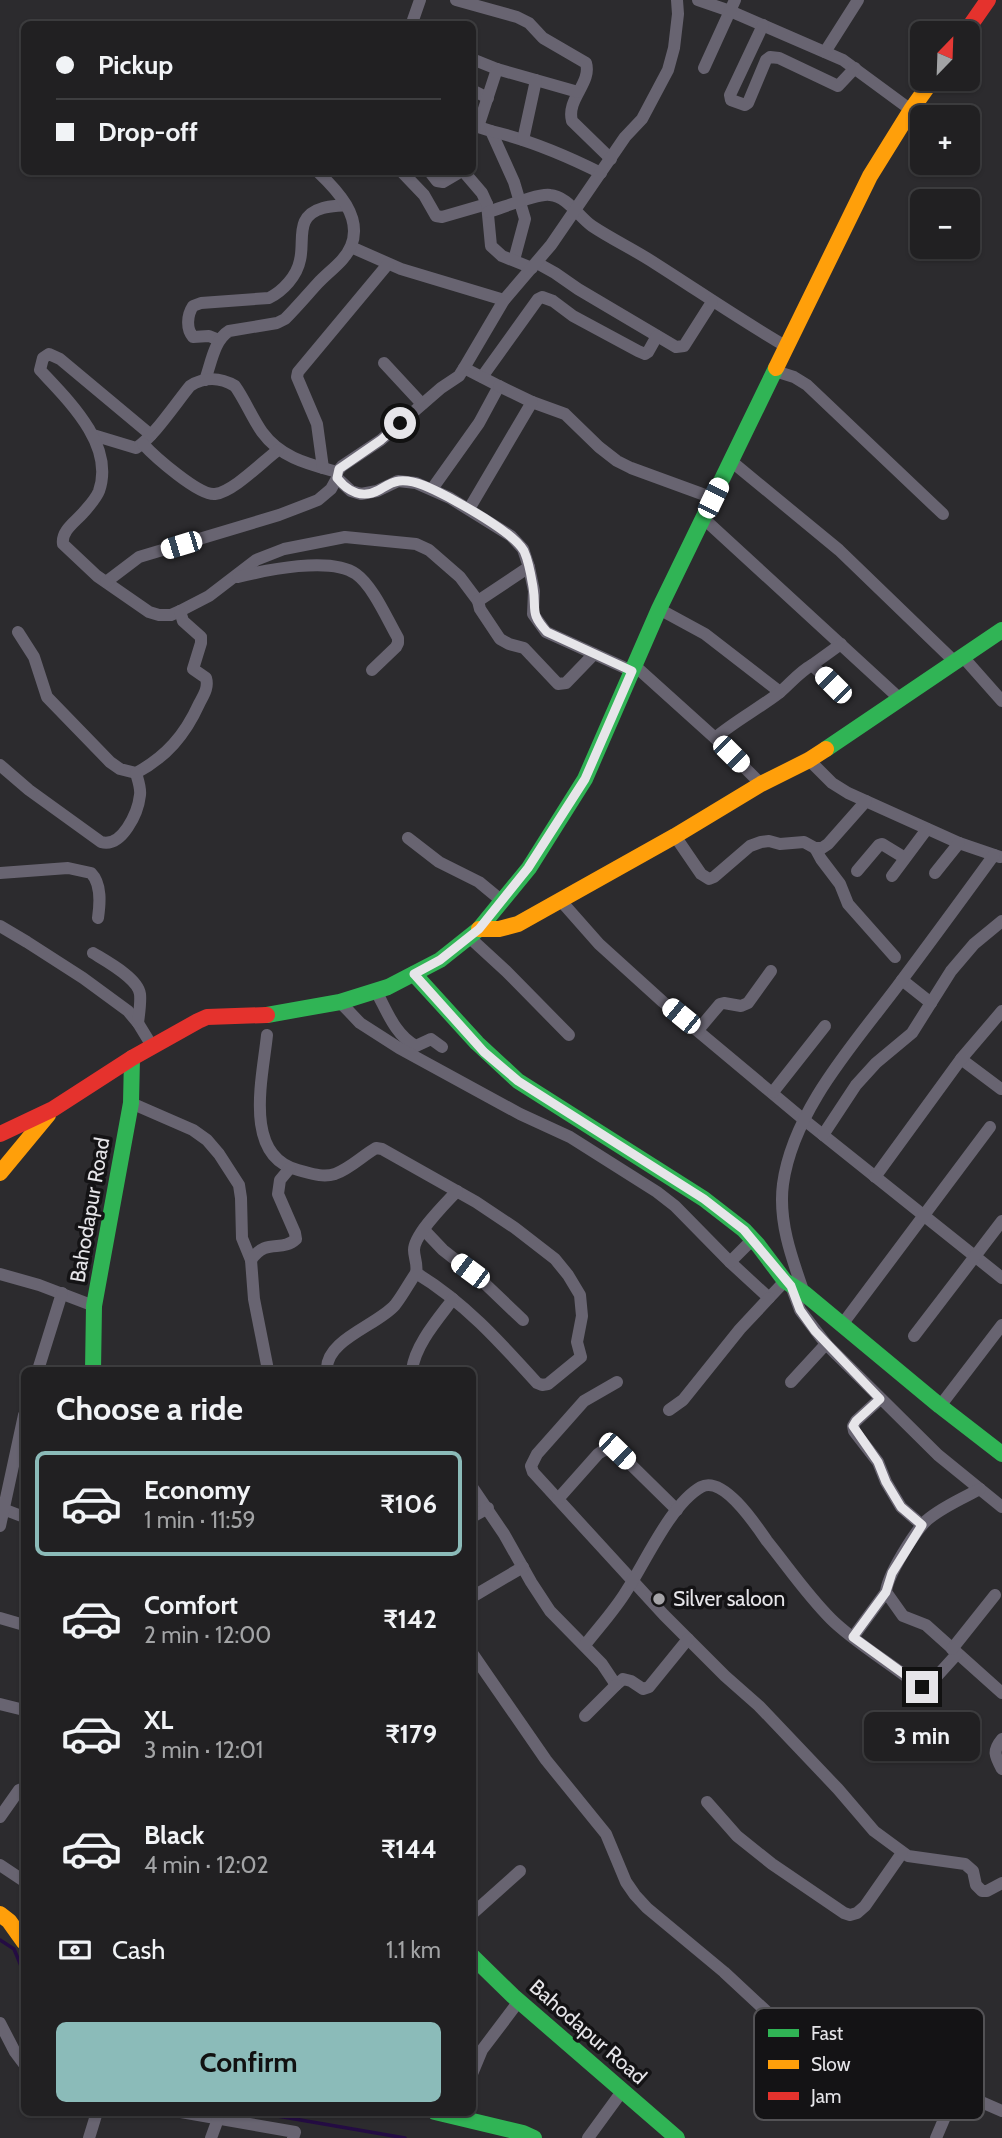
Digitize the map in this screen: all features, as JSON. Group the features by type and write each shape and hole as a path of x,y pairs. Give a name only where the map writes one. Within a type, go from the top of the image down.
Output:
{"main road":[{"path":"973,21 988,0"},
{"path":"0,1134 53,1109 152,1046 207,1017 265,1015 340,1003 414,974 440,960 474,933 528,868 585,779 659,609 703,518 870,176 910,112"},
{"path":"474,933 503,930 561,901 761,784 809,760 1002,630"},
{"path":"414,974 484,1052 518,1081 704,1199 744,1230 793,1287 1002,1454"},
{"name":"Bahodapur Road","path":"93,1367 94,1306 131,1102 132,1058"},
{"path":"0,1173 53,1109"},
{"path":"0,1914 21,1931"},
{"name":"Bahodapur Road","path":"476,1961 677,2138"},
{"path":"463,2116 534,2138"}],"street":[{"path":"413,21 420,0"},
{"path":"456,0 517,17 529,23 551,43 586,63 587,72 573,102 570,116 611,159"},
{"path":"106,582 139,557 279,515 318,500 331,489 342,466 381,440 459,376 508,296 534,266 625,138 642,119 668,70 674,48 677,0"},
{"path":"698,0 732,5 763,25 825,52 855,68 910,109"},
{"path":"825,52 858,0"},
{"path":"704,68 732,5"},
{"path":"763,25 730,95 731,100 738,104 748,103 766,60 770,57 779,58 838,86 855,68"},
{"path":"476,61 578,92"},
{"path":"498,69 480,128 514,182 520,202 524,225 514,260"},
{"path":"523,140 536,80"},
{"path":"476,92 488,98"},
{"path":"480,128 572,158 601,173"},
{"path":"205,380 219,340 229,331 277,323 285,319 351,247 354,224 351,213 335,189 321,175"},
{"path":"405,175 424,195 436,216 442,217 551,194 575,210 590,225 787,347"},
{"path":"432,175 437,181 443,182 456,175"},
{"path":"465,175 482,193 487,208 491,246 502,256 555,273 676,347 684,346 712,302"},
{"path":"219,340 209,336 191,335 189,317 193,306 201,303 269,298 277,294 294,275 300,262 302,226 309,216 323,208 345,205"},
{"path":"351,247 388,264 533,305"},
{"path":"323,468 317,424 297,377 298,372 388,264"},
{"path":"482,377 541,297 547,297 573,316 645,354 657,336"},
{"path":"599,330 611,308"},
{"path":"482,335 503,346"},
{"path":"278,450 226,491 207,494 174,471 147,440 60,359 49,354 43,358 40,370 78,413 93,435 100,455 98,494 62,538 67,548 106,582 149,612 171,615 180,611 209,596 256,560 284,549 345,537 395,541 416,544 429,551 460,578 478,601 480,609 500,639 524,648 558,684 566,684 594,654"},
{"path":"384,363 422,404"},
{"path":"464,368 532,402 565,414 599,447 624,465 713,498"},
{"path":"775,371 794,377 807,385 943,514"},
{"path":"93,435 136,448 147,440 190,386 198,381 218,379 234,386 261,431 278,450 291,458 337,475 351,491 361,495 398,481 416,483 432,489 511,536 523,550 534,591 533,614 547,632 594,654 633,668 716,738 761,784"},
{"path":"432,489 480,423 499,386"},
{"path":"469,509 532,402"},
{"path":"731,461 839,550 1002,701"},
{"path":"703,518 899,698"},
{"path":"234,578 299,566 339,567 355,573 370,589 398,638 396,647 372,670"},
{"path":"478,601 529,567"},
{"path":"659,609 705,634 780,692"},
{"path":"18,632 34,657 47,697 110,762 120,769 136,773 150,766 174,746 194,715 207,687 206,678 193,669 201,637 183,621 180,611"},
{"path":"716,738 841,644"},
{"path":"812,665 833,685"},
{"path":"809,760 832,783 866,801 959,843 998,856 902,980 803,1119 786,1169 782,1199 793,1287 800,1310 826,1344 880,1399 938,1455 1002,1507"},
{"path":"0,765 39,797 101,842 108,844 125,830 137,808 141,792 136,773"},
{"path":"675,836 701,874 709,879 750,846 761,842 804,842 815,848 822,848 866,801"},
{"path":"892,876 927,828"},
{"path":"408,838 439,862 478,882 502,901"},
{"path":"935,873 959,843"},
{"path":"857,870 879,845 883,844 905,858"},
{"path":"815,848 840,884 848,904 895,957"},
{"path":"0,873 68,868 85,870 98,882 98,919"},
{"path":"561,901 599,944 631,974 803,1119 1002,1278"},
{"path":"823,1135 856,1085 876,1063 912,1033 951,971 974,944 1002,921"},
{"path":"0,926 83,978 128,1012 152,1046"},
{"path":"474,933 506,971 569,1035"},
{"path":"93,953 138,987 138,1023"},
{"path":"698,1030 720,1004 741,1006 748,1003 771,971"},
{"path":"902,980 931,1003"},
{"path":"376,991 399,1033 408,1041 416,1046 431,1039 442,1046"},
{"path":"340,1003 359,1023 399,1048 520,1114 570,1137 657,1192 675,1206 769,1298"},
{"path":"875,1177 961,1059 1002,1011"},
{"path":"773,1092 825,1026"},
{"path":"267,1035 260,1108 262,1130 275,1158 290,1168 324,1176 344,1170 376,1148 382,1149 457,1191 515,1228 544,1249 569,1275 580,1295 580,1357 548,1384 537,1383 493,1335 437,1285 416,1272"},
{"path":"961,1059 1002,1089"},
{"path":"131,1102 193,1130 207,1140 239,1185 242,1198 242,1238 251,1261 254,1299 267,1367"},
{"path":"841,1326 990,1127"},
{"path":"251,1261 263,1248 291,1243 296,1239 278,1194 280,1180 290,1168"},
{"path":"327,1367 327,1361 335,1350 395,1305 416,1272 414,1251 418,1237 457,1191"},
{"path":"914,1336 1002,1221"},
{"path":"424,1230 523,1320"},
{"path":"730,1262 752,1239"},
{"path":"0,1274 94,1306"},
{"path":"669,1410 683,1400 769,1298 793,1287"},
{"path":"39,1367 62,1293"},
{"path":"412,1367 425,1339 453,1299"},
{"path":"940,1406 1002,1325"},
{"path":"791,1382 826,1344"},
{"path":"617,1382 584,1401 537,1454 531,1466 533,1472 688,1639 724,1676 759,1706 838,1789 874,1831 902,1853 915,1858 965,1864 973,1871 976,1885 982,1891 1002,1883"},
{"path":"880,1399 853,1426 878,1462 901,1507 922,1525"},
{"path":"0,1525 21,1428"},
{"path":"558,1499 598,1454 612,1449 677,1510"},
{"path":"585,1645 633,1581 677,1510 704,1486 712,1485 724,1491 741,1507 831,1619 922,1687 928,1686 995,1595"},
{"path":"853,1637 886,1592 892,1573 922,1525 938,1512 980,1489"},
{"path":"476,1492 550,1611 602,1664 616,1685"},
{"path":"476,1515 488,1508"},
{"path":"3,1509 21,1516"},
{"path":"476,1595 523,1567"},
{"path":"886,1592 903,1616 926,1625 1002,1693"},
{"path":"0,1618 21,1624"},
{"path":"585,1716 623,1679 643,1689 649,1687 688,1639"},
{"path":"476,1659 546,1760 606,1835 626,1882 648,1908 763,2008"},
{"path":"0,1704 21,1709"},
{"path":"1002,1739 994,1750 1002,1769"},
{"path":"0,1817 21,1789"},
{"path":"707,1802 737,1836 772,1864 850,1915 865,1906 902,1853"},
{"path":"0,1865 21,1879"},
{"path":"476,1910 520,1871"},
{"path":"476,2064 482,2050 519,2001"},
{"path":"0,2022 21,2059"},
{"path":"588,2138 623,2090"},
{"path":"984,2103 1002,2111"},
{"path":"93,2136 96,2116"},
{"path":"202,2116 295,2132 293,2138"},
{"path":"211,2138 218,2119"},
{"path":"936,2138 944,2120"}],"waterway":[{"path":"0,1940 14,1949 21,1966"},
{"path":"277,2116 405,2138"}],"traffic: fast":[{"path":"267,1015 340,1002 388,987 440,960 479,929 529,868 585,779 659,609 776,368"},
{"path":"826,749 1002,630"},
{"path":"414,974 477,1043 518,1081 704,1199 744,1230 785,1281 804,1293 1002,1454"},
{"path":"93,1367 94,1306 131,1103 132,1058"},
{"path":"476,1960 513,1996 677,2138"},
{"path":"452,2116 534,2138"}],"traffic: slow":[{"path":"776,368 870,176 924,91"},
{"path":"479,929 499,929 518,924 826,749"},
{"path":"0,1173 48,1115"},
{"path":"0,1914 9,1921 21,1938"}],"traffic: jam":[{"path":"973,21 988,0"},
{"path":"0,1134 53,1109 132,1058 198,1021 207,1017 267,1015"}],"place":[{"name":"Silver saloon","path":"659,1599"}],"route":[{"path":"400,423 381,440 339,469 337,478 343,485 351,491 367,495 398,481 416,483 450,498 511,536 523,550 529,567 534,591 533,614 537,621 547,632 632,671 585,779 528,868 479,929 440,960 414,974 501,1068 704,1199 744,1230 791,1286 800,1310 815,1331 880,1399 856,1421 854,1431 878,1462 901,1507 922,1525 892,1573 886,1592 853,1637 922,1687"}]}
